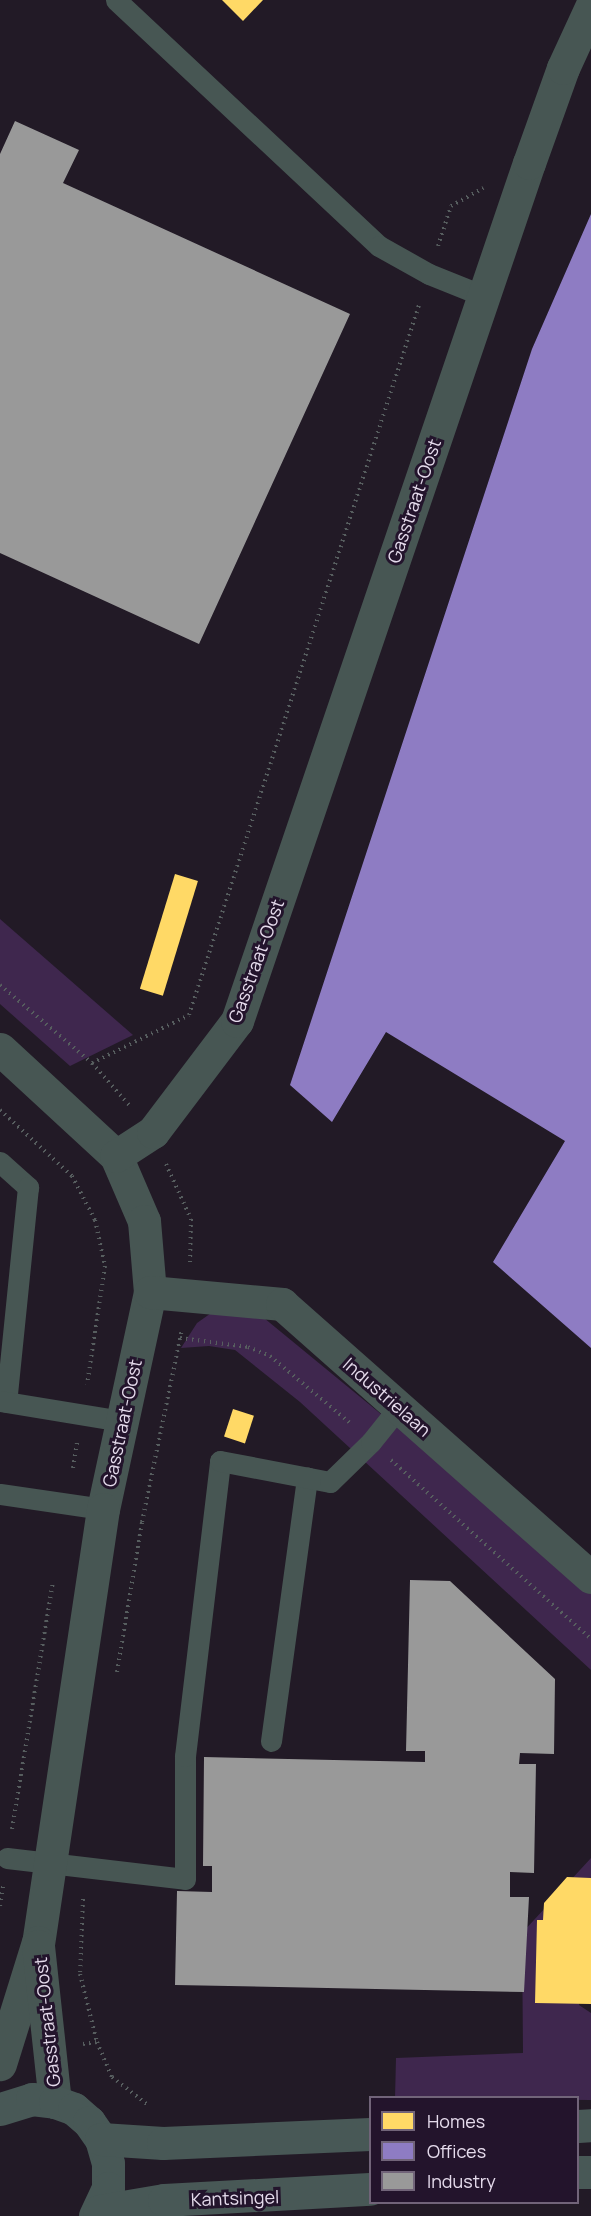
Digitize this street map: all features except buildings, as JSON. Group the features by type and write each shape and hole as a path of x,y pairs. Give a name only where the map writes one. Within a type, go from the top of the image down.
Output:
{"street":[{"name":"Gasstraat-Oost","path":"0,2064 38,1942 103,1509 150,1292 144,1221 117,1156 153,1132 237,1021 562,68 591,7"},
{"path":"0,1049 117,1156"},
{"name":"Industrielaan","path":"150,1292 282,1304 591,1577"},
{"name":"Gasstraat-Oost","path":"38,1942 55,2102"},
{"path":"0,2109 32,2099 55,2102 74,2109 101,2139 108,2163 108,2188 97,2213"},
{"path":"101,2139 163,2143 369,2134"},
{"name":"Kantsingel","path":"97,2213 164,2200 369,2189"}],"lane":[{"path":"116,0 379,246 429,274 484,296"},
{"path":"0,1162 28,1187 3,1401 122,1421"},
{"path":"7,1858 185,1879 185,1756 220,1461 330,1482 371,1442 399,1407"},
{"path":"272,1741 307,1477"},
{"path":"0,1494 103,1509"}],"path":[{"path":"92,1064 189,1015 451,206 529,163"},
{"path":"0,1110 72,1176 95,1220 105,1266 101,1303 66,1503"},
{"path":"116,1683 142,1521 189,1294"},
{"path":"180,1338 248,1347 270,1356 371,1442 591,1639"},
{"path":"0,1906 55,1573"},
{"path":"85,1868 80,1974 97,2042"}],"shaded area":[{"path":"0,919 133,1035 70,1066 0,1004"},
{"path":"214,1311 264,1318 443,1465 591,1593 591,1670 300,1402 235,1350 209,1346 181,1348 197,1323"},
{"path":"591,1858 591,1913 578,1928 579,2005 591,2013 591,2100 579,2100 579,2096 395,2096 396,2058 523,2053 522,1933"}]}
